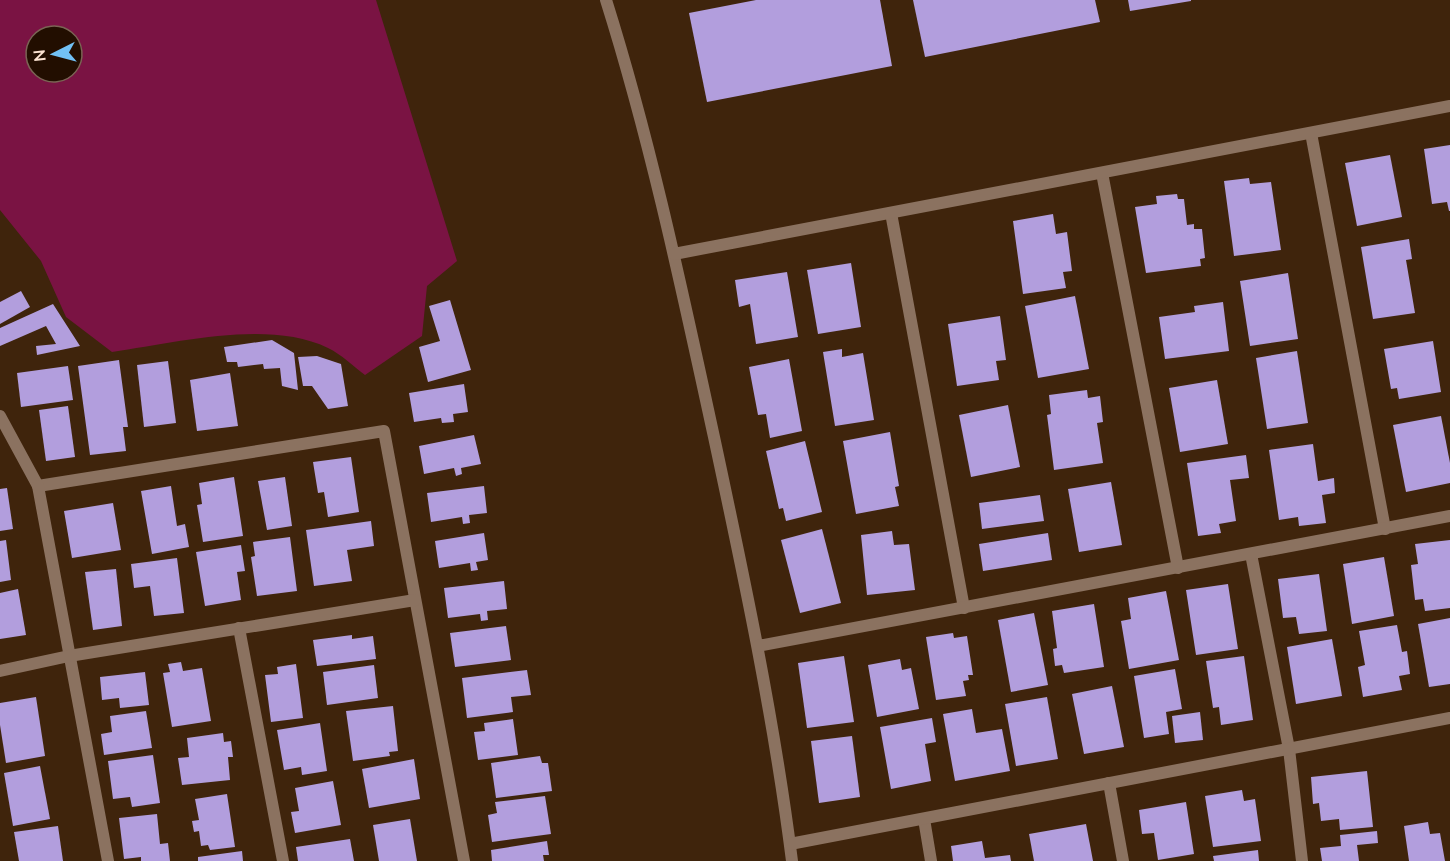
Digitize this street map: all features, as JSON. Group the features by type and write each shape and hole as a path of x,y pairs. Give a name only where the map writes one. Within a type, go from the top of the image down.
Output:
{"street":[{"path":"606,0 628,70 674,254 759,646 792,861"},
{"path":"674,254 1450,106"},
{"path":"1311,133 1386,529"},
{"path":"1102,173 1178,568"},
{"path":"891,213 964,608"},
{"path":"0,416 38,486 108,861"},
{"path":"38,486 384,431 464,861"},
{"path":"759,646 1450,516"},
{"path":"1251,554 1289,749 1302,861"},
{"path":"0,671 69,656 415,600"},
{"path":"239,628 283,861"},
{"path":"790,844 1450,718"},
{"path":"1109,783 1123,861"},
{"path":"924,819 931,861"}],"shaded area":[{"path":"0,0 376,0 457,261 427,286 422,336 365,375 328,348 304,339 278,335 222,336 112,352 66,317 41,261 0,210"}],"building":[{"path":"756,0 880,0 892,66 707,102 689,13"},
{"path":"913,0 1095,0 1100,22 925,57"},
{"path":"1128,0 1191,0 1191,1 1130,11"},
{"path":"1450,145 1449,211 1447,202 1432,204 1424,149"},
{"path":"1390,155 1402,217 1357,226 1345,163"},
{"path":"1249,178 1250,184 1271,182 1281,250 1234,256 1224,181"},
{"path":"1177,194 1178,199 1184,199 1187,225 1194,224 1194,229 1202,229 1205,258 1200,259 1201,266 1146,273 1135,207 1157,204 1156,196"},
{"path":"1053,214 1056,234 1067,232 1072,271 1063,272 1066,288 1023,294 1013,221"},
{"path":"1409,239 1412,259 1406,260 1415,313 1373,319 1361,247"},
{"path":"851,263 861,327 818,334 807,270"},
{"path":"787,272 798,337 756,344 750,304 739,307 735,280"},
{"path":"1288,273 1298,339 1250,346 1240,281"},
{"path":"21,291 30,307 0,324 0,302"},
{"path":"1075,296 1089,369 1038,378 1025,306"},
{"path":"450,300 471,370 428,382 419,347 440,341 429,306"},
{"path":"1223,302 1229,351 1165,359 1159,317 1195,312 1194,306"},
{"path":"53,304 80,346 37,355 36,346 56,344 46,326 0,346 0,328"},
{"path":"1000,316 1006,360 996,361 999,380 957,386 948,324"},
{"path":"272,340 294,353 298,390 282,386 280,368 264,369 263,364 238,367 237,362 227,362 224,347"},
{"path":"1433,341 1441,392 1399,399 1397,388 1391,389 1384,349"},
{"path":"842,349 842,357 863,353 874,420 835,426 823,352"},
{"path":"1297,351 1308,423 1267,429 1256,358"},
{"path":"317,356 341,364 348,406 328,409 312,386 303,386 298,357"},
{"path":"789,359 802,431 770,438 766,414 758,415 749,367"},
{"path":"119,360 128,427 123,427 126,451 90,455 78,366"},
{"path":"168,361 176,423 144,427 137,365"},
{"path":"68,366 73,400 21,407 17,373"},
{"path":"230,373 238,426 197,431 190,380"},
{"path":"1217,380 1228,444 1180,452 1169,388"},
{"path":"464,384 468,412 453,414 454,422 442,423 441,418 414,422 409,393"},
{"path":"1087,390 1088,398 1100,396 1103,422 1097,423 1103,463 1054,470 1047,415 1051,414 1049,395"},
{"path":"1008,405 1020,467 971,477 959,415"},
{"path":"68,406 75,457 46,461 39,410"},
{"path":"1441,416 1450,463 1450,483 1406,492 1393,425"},
{"path":"890,432 899,486 895,487 899,506 856,514 843,441"},
{"path":"474,435 481,464 461,468 462,474 456,476 454,468 424,474 419,446"},
{"path":"805,441 822,512 786,521 783,508 779,509 766,451"},
{"path":"1313,444 1318,481 1334,478 1335,493 1322,495 1326,523 1299,526 1298,517 1279,520 1269,450"},
{"path":"1246,455 1249,478 1230,480 1236,521 1219,524 1221,533 1198,536 1187,463"},
{"path":"351,457 359,512 328,517 324,492 318,493 313,462"},
{"path":"234,477 243,536 203,542 197,505 202,504 199,483"},
{"path":"285,477 292,526 267,530 258,481"},
{"path":"1111,482 1122,545 1079,552 1068,489"},
{"path":"171,486 177,526 185,524 189,547 152,554 141,491"},
{"path":"484,486 487,513 469,515 470,523 463,524 462,517 431,522 427,493"},
{"path":"7,488 13,529 0,531 0,489"},
{"path":"1040,495 1044,521 982,529 979,503"},
{"path":"113,503 121,550 72,558 64,511"},
{"path":"371,521 374,546 347,550 352,581 314,586 306,530"},
{"path":"822,529 841,603 800,613 781,540"},
{"path":"892,531 894,545 909,544 915,590 867,595 861,535"},
{"path":"484,533 488,560 476,562 478,570 471,571 470,563 439,568 435,541"},
{"path":"1048,533 1052,560 983,571 979,544"},
{"path":"290,537 297,591 257,596 251,557 255,556 253,542"},
{"path":"6,540 11,580 0,582 0,541"},
{"path":"1450,540 1450,608 1425,611 1423,599 1415,600 1411,565 1418,564 1415,544"},
{"path":"241,545 245,571 237,572 241,600 205,606 196,552"},
{"path":"1384,557 1394,616 1352,624 1343,564"},
{"path":"177,558 184,613 154,616 150,586 134,588 131,564"},
{"path":"116,569 122,626 93,630 85,572"},
{"path":"1319,574 1327,631 1299,634 1296,617 1283,618 1278,579"},
{"path":"504,581 507,609 487,611 488,620 481,621 480,614 448,618 444,588"},
{"path":"1228,584 1238,649 1196,655 1186,590"},
{"path":"18,589 26,635 0,639 0,593"},
{"path":"1166,591 1179,660 1129,669 1121,621 1131,619 1128,598"},
{"path":"1094,604 1104,667 1064,673 1062,665 1055,666 1053,649 1057,648 1052,611"},
{"path":"1034,613 1048,685 1011,692 998,620"},
{"path":"1450,618 1450,684 1429,687 1418,624"},
{"path":"1397,625 1402,652 1407,651 1410,674 1399,676 1402,690 1363,697 1358,667 1365,665 1359,631"},
{"path":"506,626 511,660 455,667 450,633"},
{"path":"953,633 954,638 967,636 973,675 968,675 969,680 963,681 966,696 936,700 926,637"},
{"path":"352,635 352,639 373,636 376,659 317,666 313,640"},
{"path":"1332,639 1342,696 1296,704 1287,647"},
{"path":"844,656 854,722 807,728 798,663"},
{"path":"1244,656 1253,720 1221,725 1219,707 1213,708 1206,661"},
{"path":"900,659 902,670 911,668 919,709 877,717 868,665"},
{"path":"181,662 183,671 202,668 211,721 172,727 163,673 170,672 168,664"},
{"path":"296,664 303,718 271,722 265,675 278,674 277,667"},
{"path":"374,665 378,698 327,705 323,672"},
{"path":"1175,669 1182,709 1166,712 1169,734 1144,738 1134,676"},
{"path":"527,670 531,695 511,697 513,712 467,718 462,678"},
{"path":"145,672 149,705 120,708 119,698 102,700 100,677"},
{"path":"1112,686 1124,747 1084,754 1072,694"},
{"path":"36,697 45,756 6,763 0,725 0,703"},
{"path":"1047,697 1058,759 1016,766 1005,704"},
{"path":"393,706 398,751 389,752 390,756 353,761 346,711"},
{"path":"972,709 976,733 1002,729 1010,771 955,781 943,714"},
{"path":"146,711 152,748 104,755 101,734 112,732 110,716"},
{"path":"1200,712 1203,740 1175,743 1172,716"},
{"path":"932,718 936,742 925,744 931,781 891,789 880,727"},
{"path":"513,719 518,755 478,760 474,732 485,731 484,723"},
{"path":"320,723 327,771 302,775 301,767 284,770 277,730"},
{"path":"223,733 224,742 231,741 233,757 228,757 230,780 182,785 178,758 189,757 187,738"},
{"path":"852,736 860,797 819,803 811,741"},
{"path":"153,755 160,803 132,807 130,797 113,799 108,761"},
{"path":"540,756 542,763 548,763 552,791 496,798 491,763"},
{"path":"414,759 420,799 369,808 362,769"},
{"path":"40,766 50,819 13,826 4,773"},
{"path":"1367,771 1373,827 1340,830 1339,819 1321,821 1319,803 1313,804 1311,777"},
{"path":"333,781 341,825 295,833 291,812 299,811 295,788"},
{"path":"1242,790 1244,801 1255,799 1261,841 1213,847 1205,796"},
{"path":"227,794 235,847 210,850 208,845 201,846 199,831 194,832 192,821 199,820 195,799"},
{"path":"545,796 551,834 492,842 488,815 497,813 495,802"},
{"path":"1186,802 1194,854 1158,860 1154,833 1142,834 1139,810"},
{"path":"157,814 160,844 168,843 170,861 141,861 141,857 124,859 119,818"},
{"path":"410,819 417,861 379,861 373,825"},
{"path":"1428,822 1430,834 1440,833 1445,861 1409,861 1404,826"},
{"path":"1086,824 1093,861 1034,861 1029,834"},
{"path":"58,826 63,861 19,861 14,832"},
{"path":"1377,831 1378,843 1357,845 1359,861 1322,861 1320,848 1341,846 1340,835"},
{"path":"350,839 354,861 298,861 296,847"},
{"path":"547,841 549,855 543,855 544,861 492,861 491,850"},
{"path":"982,841 985,858 1010,855 1011,861 953,861 951,846"},
{"path":"1258,850 1259,861 1214,861 1213,856"},
{"path":"242,851 243,861 198,861 198,857"}]}
